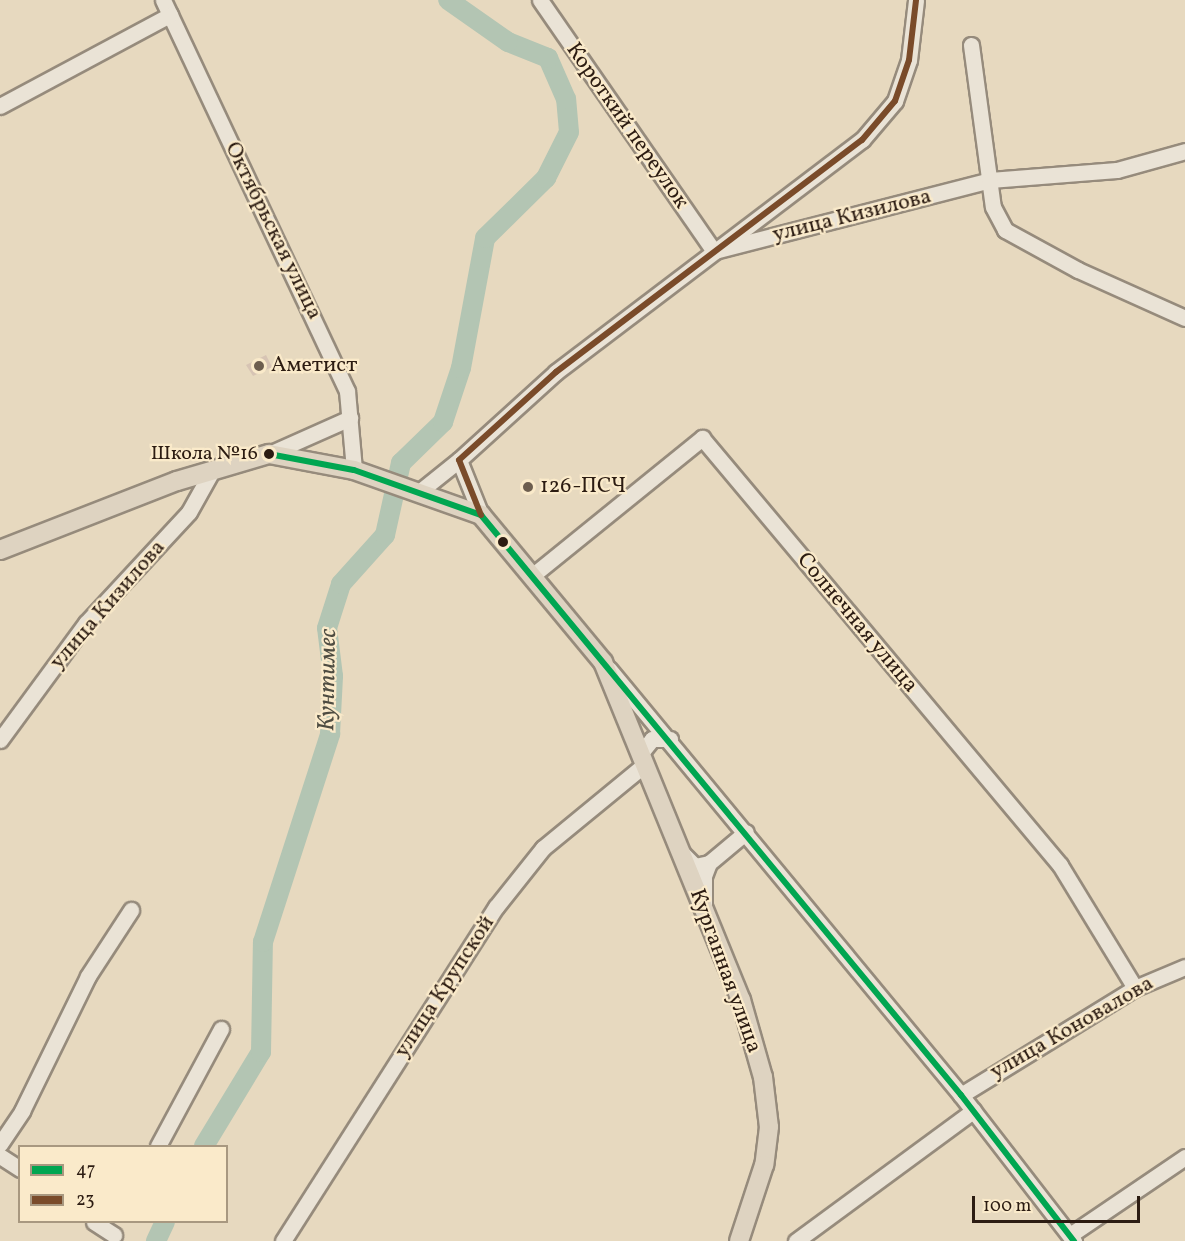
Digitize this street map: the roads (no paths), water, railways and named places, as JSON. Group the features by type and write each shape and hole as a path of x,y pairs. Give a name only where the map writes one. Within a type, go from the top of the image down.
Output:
{"main road":[{"path":"0,550 213,469 269,454 354,470 481,514 603,662"},
{"name":"Курганная улица","path":"603,662 706,913 753,1036 769,1127 764,1165 739,1241"}],"street":[{"name":"Октябрьская улица","path":"163,0 347,390 354,470"},
{"name":"Короткий переулок","path":"540,0 714,251"},
{"name":"улица Кизилова","path":"418,492 459,460 556,372 714,251 828,169 895,101 909,60 916,0"},
{"path":"0,106 170,15"},
{"path":"971,45 993,207 1005,230 1185,318"},
{"name":"улица Кизилова","path":"714,251 990,180 1118,170 1185,151"},
{"path":"269,454 350,418"},
{"name":"Солнечная улица","path":"533,575 702,438 1060,865 1135,988"},
{"path":"459,460 481,514"},
{"name":"улица Кизилова","path":"0,740 86,623 189,512 213,469"},
{"path":"603,662 670,739 961,1095 1072,1238 1185,1157"},
{"name":"улица Крупской","path":"283,1241 496,907 543,848 642,760 652,740 670,739"},
{"name":"Курганная улица","path":"676,843 695,866 710,863 746,832"},
{"path":"706,913 702,890 710,863"},
{"path":"0,1144 22,1112 88,976 131,910"},
{"name":"улица Коновалова","path":"961,1095 1135,988 1185,967"},
{"path":"159,1145 221,1029"},
{"path":"796,1241 973,1111"},
{"path":"0,1156 18,1168"},
{"path":"98,1223 115,1233"}],"waterway":[{"name":"Кунтимес","path":"205,1145 261,1052 263,942 330,734 333,676 327,628 341,584 385,535 401,463 443,422 461,368 485,238 546,178 569,132 566,99 548,58 508,42 448,0"},
{"name":"Кунтимес","path":"156,1241 165,1223"}],"place":[{"name":"Аметист","path":"259,366"},
{"name":"Школа №16","path":"269,454"},
{"name":"126-ПСЧ","path":"528,487"}]}
